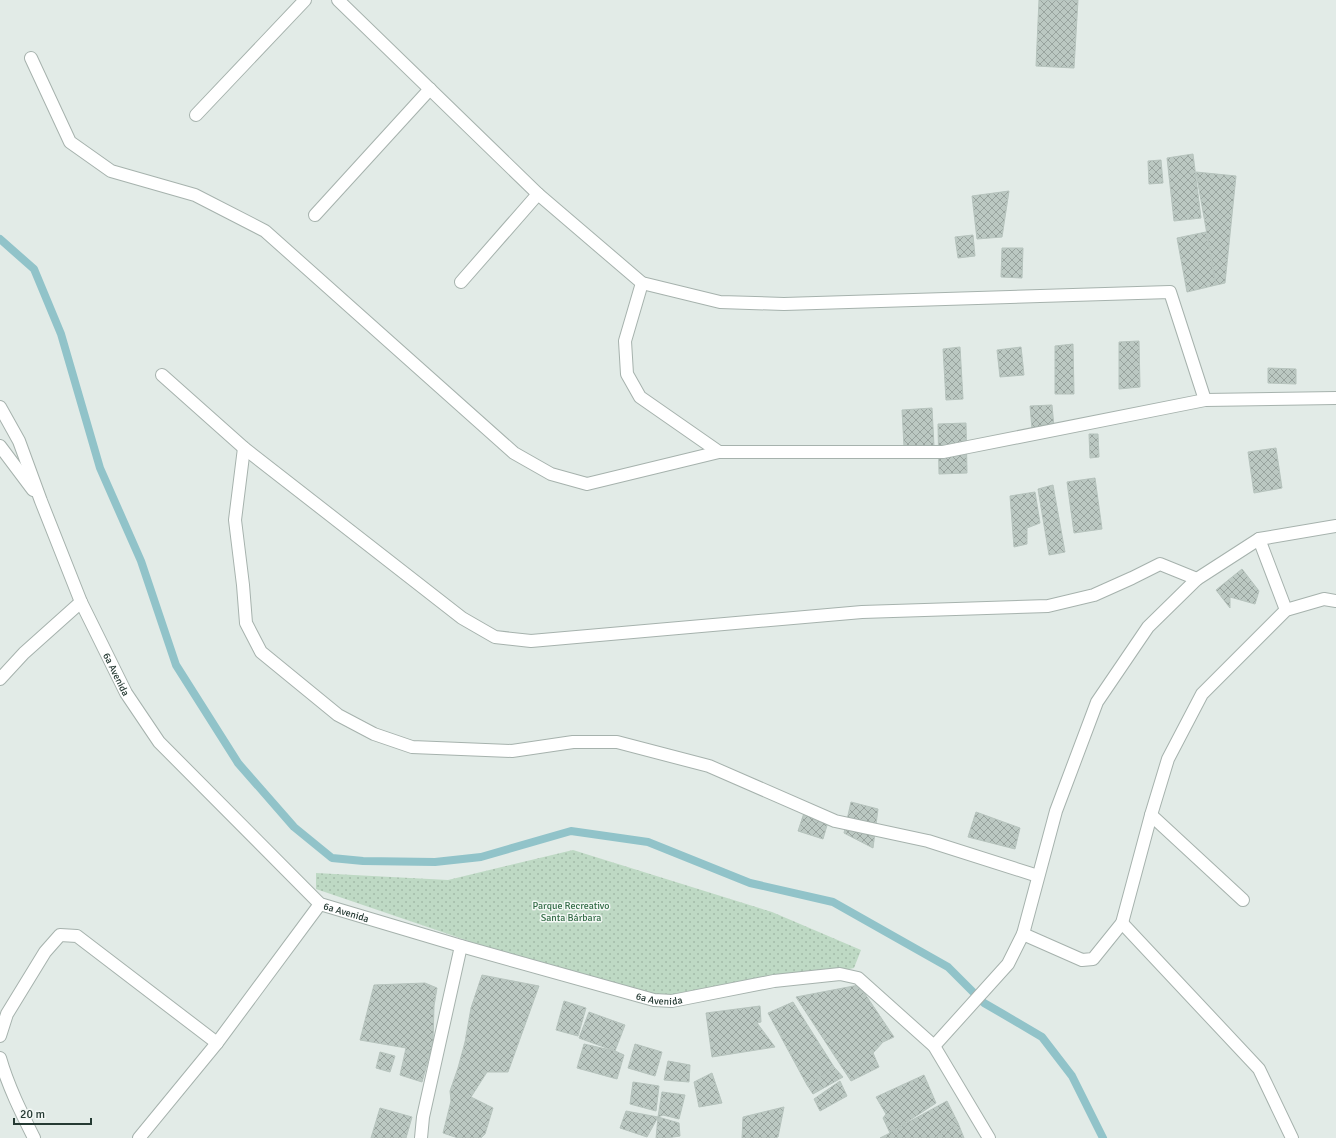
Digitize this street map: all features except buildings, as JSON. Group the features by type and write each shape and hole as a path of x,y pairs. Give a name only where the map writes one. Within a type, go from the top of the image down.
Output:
{"street":[{"path":"196,115 304,0"},
{"path":"338,0 538,194 642,283 720,302 784,304 1170,292 1205,400"},
{"path":"31,58 70,142 111,171 196,195 265,230 514,453 551,474 587,484 719,452 943,452 1205,400 1336,398"},
{"path":"315,215 430,88"},
{"path":"461,282 538,194"},
{"path":"642,283 625,340 627,374 640,397 719,452"},
{"path":"162,375 244,448 462,618 495,637 531,641 862,612 1048,606 1094,595 1160,564 1197,579"},
{"name":"6a Avenida","path":"0,407 19,441 81,602 126,693 159,742 320,904 461,946 654,1000 672,1002 774,982 840,974 858,978 934,1046 989,1138"},
{"path":"0,446 41,501"},
{"path":"244,448 235,520 246,623 261,652 338,715 374,734 412,747 512,751 573,742 617,742 709,766 835,821 928,841 1038,876"},
{"path":"934,1046 1008,964 1023,934 1056,811 1097,702 1148,627 1197,579 1259,539 1336,526"},
{"path":"1259,539 1286,610"},
{"path":"1023,934 1082,960 1093,959 1122,923 1151,815 1168,759 1202,694 1286,610 1324,599 1336,601"},
{"path":"0,679 24,653 81,602"},
{"path":"1151,815 1243,900"},
{"path":"139,1138 217,1043 320,904"},
{"path":"1122,923 1259,1069 1292,1138"},
{"path":"0,1036 7,1014 45,952 60,935 77,936 217,1043"},
{"path":"421,1138 425,1110 461,946"},
{"path":"0,1058 4,1072 19,1108 34,1138"}],"green space":[{"name":"Parque Recreativo Santa Bárbara","path":"573,850 772,912 861,950 854,968 765,986 652,996 492,949 316,889 316,873 448,880"}],"waterway":[{"path":"0,239 34,269 61,334 100,468 141,561 176,665 238,763 294,827 332,858 363,861 435,862 481,857 571,831 648,842 750,883 833,902 948,967 984,1003 1042,1037 1072,1076 1103,1138"}]}
